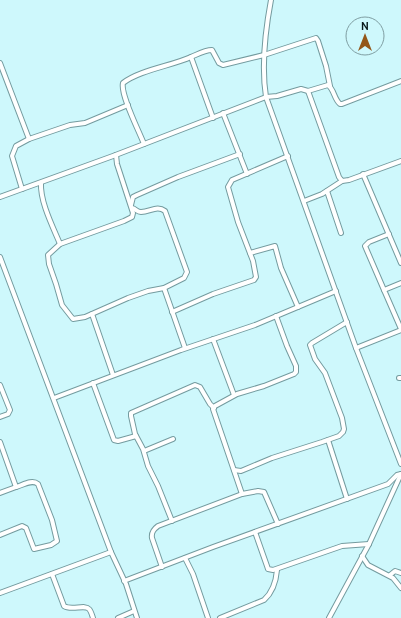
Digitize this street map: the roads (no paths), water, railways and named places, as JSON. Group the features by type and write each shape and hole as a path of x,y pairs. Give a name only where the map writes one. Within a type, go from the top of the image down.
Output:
{"street":[{"path":"271,0 264,55 266,97 356,348 401,464"},
{"path":"144,144 128,105 122,85 125,81 206,50 212,50 221,65 264,55 316,38 326,66 330,86 340,104 401,82"},
{"path":"191,57 214,118"},
{"path":"0,63 29,139"},
{"path":"0,197 116,155 266,97 277,96 301,89 308,91 326,85 330,86"},
{"path":"308,91 339,177 342,181"},
{"path":"22,189 12,156 16,146 29,139 70,125 85,123 128,105"},
{"path":"223,114 247,174"},
{"path":"131,206 133,197 137,195 178,177 240,154"},
{"path":"116,155 116,164 131,206 132,217 60,244 50,252 48,258 62,305 73,319 92,314 128,298 164,288 184,278 186,272 165,211 160,208 140,212 131,206"},
{"path":"172,312 213,294 254,280 256,274 238,222 228,187 232,180 288,156"},
{"path":"304,201 327,191 342,181 349,180 401,161"},
{"path":"363,174 401,263"},
{"path":"41,183 41,191 47,211 60,244"},
{"path":"327,191 341,232"},
{"path":"356,348 401,330 365,246 369,242 389,234"},
{"path":"250,253 275,246 281,268 298,307"},
{"path":"0,257 137,618"},
{"path":"384,290 401,283"},
{"path":"164,288 185,348"},
{"path":"54,398 185,348 247,328 336,291"},
{"path":"92,314 113,375"},
{"path":"214,408 234,395 264,386 296,372 296,366 276,316"},
{"path":"234,470 241,471 272,458 339,436 343,432 344,429 325,373 315,359 310,345 347,322"},
{"path":"213,339 234,395"},
{"path":"93,383 114,440 118,441 136,436"},
{"path":"0,385 10,410 8,414 0,417"},
{"path":"172,520 148,466 144,451 133,429 131,413 195,385 200,387 214,408 214,413 242,494"},
{"path":"144,451 173,439"},
{"path":"328,440 347,499"},
{"path":"0,442 16,487"},
{"path":"238,480 241,471"},
{"path":"124,582 255,532 388,484 397,475 401,474"},
{"path":"328,618 369,544 401,474"},
{"path":"0,493 31,482 38,484 52,520 57,541 51,545 34,549 26,528 22,526 0,535"},
{"path":"162,567 152,538 151,533 154,529 172,520 242,494 258,491 264,492 278,524"},
{"path":"255,532 267,566 270,570 277,570 342,546 369,544"},
{"path":"0,593 111,552"},
{"path":"362,556 368,565 390,575 401,588"},
{"path":"185,558 193,574 208,618"},
{"path":"220,618 264,600 270,595 277,570"},
{"path":"390,575 394,571 401,574"},
{"path":"52,574 64,606 71,609 86,607 89,609 93,618"},
{"path":"118,618 134,611"}]}
